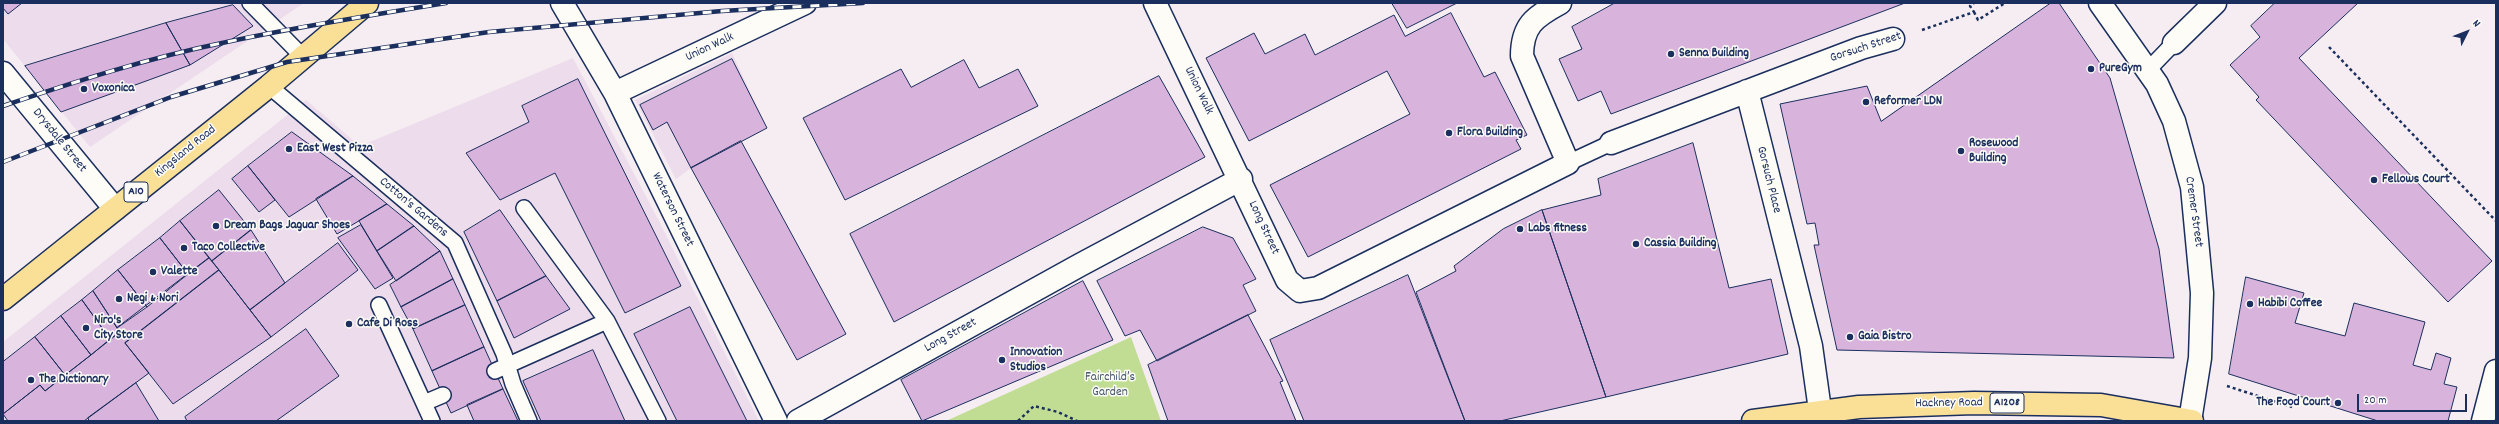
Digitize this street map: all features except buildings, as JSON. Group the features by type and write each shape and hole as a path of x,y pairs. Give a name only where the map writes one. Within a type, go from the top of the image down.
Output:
{"main road":[{"name":"Kingsland Road","path":"3,299 269,86 367,3"},
{"name":"Hackney Road","path":"1753,421 1820,410 1926,403 2042,403 2101,405 2191,421"}],"street":[{"name":"Waterson Street","path":"562,3 615,93 776,421"},
{"name":"Union Walk","path":"615,93 805,3"},
{"name":"Union Walk","path":"1155,3 1241,179"},
{"path":"1560,3 1540,14 1529,25 1522,40 1522,56 1568,163"},
{"name":"Cremer Street","path":"2100,3 2148,70 2174,121 2192,187 2202,293 2200,358 2191,421"},
{"path":"2174,43 2215,3"},
{"name":"Gorsuch Street","path":"1747,91 1861,48 1893,39"},
{"name":"Drysdale Street","path":"3,73 115,209"},
{"path":"1611,143 1747,91"},
{"name":"Gorsuch Place","path":"1747,91 1811,346 1820,410"},
{"name":"Long Street","path":"798,421 1080,265 1241,179 1287,280 1300,291 1318,288 1568,163"},
{"path":"2483,421 2496,372"}],"lane":[{"path":"250,3 303,57"},
{"path":"2148,70 2174,43"},
{"name":"Cotton's Gardens","path":"269,86 455,243 501,368 529,421"},
{"path":"1568,163 1611,143"},
{"path":"524,208 607,321 658,421"},
{"path":"379,305 432,421"},
{"path":"501,368 607,321"},
{"path":"424,403 443,395"}],"path":[{"path":"1974,3 1970,6 1978,20 2004,3"},
{"name":"Gorsuch Street","path":"1893,39 1974,12"},
{"path":"2329,47 2496,221"},
{"path":"2224,385 2292,406"},
{"path":"1018,421 1034,406 1058,412 1077,421"}],"shaded area":[{"path":"3,3 304,3 90,147 3,39"},
{"path":"732,53 767,128 691,168 676,179 635,100"},
{"path":"573,58 658,219 759,421 3,421 3,342 306,100 360,146"}],"green space":[{"name":"Fairchild’s Garden","path":"1131,337 1161,421 946,421"}],"railway":[{"path":"3,106 111,71 194,49 306,26 446,3"},
{"path":"3,162 171,97 287,62 489,32 722,11 863,3"}],"place":[{"name":"Senna Building","path":"1671,54"},
{"name":"PureGym","path":"2091,69"},
{"name":"Voxonica","path":"84,89"},
{"name":"Reformer LDN","path":"1866,102"},
{"name":"Flora Building","path":"1449,133"},
{"name":"East West Pizza","path":"289,149"},
{"name":"Rosewood Building","path":"1961,151"},
{"name":"Fellows Court","path":"2374,180"},
{"name":"Dream Bags Jaguar Shoes","path":"216,226"},
{"name":"Labs fitness","path":"1520,229"},
{"name":"Cassia Building","path":"1636,244"},
{"name":"Taco Collective","path":"184,248"},
{"name":"Valette","path":"153,272"},
{"name":"Negi & Nori","path":"119,299"},
{"name":"Habibi Coffee","path":"2250,304"},
{"name":"Cafe Di Ross","path":"349,324"},
{"name":"Niro's City Store","path":"86,328"},
{"name":"Gaia Bistro","path":"1850,337"},
{"name":"Innovation Studios","path":"1002,360"},
{"name":"The Dictionary","path":"31,380"},
{"name":"The Food Court","path":"2338,403"}]}
